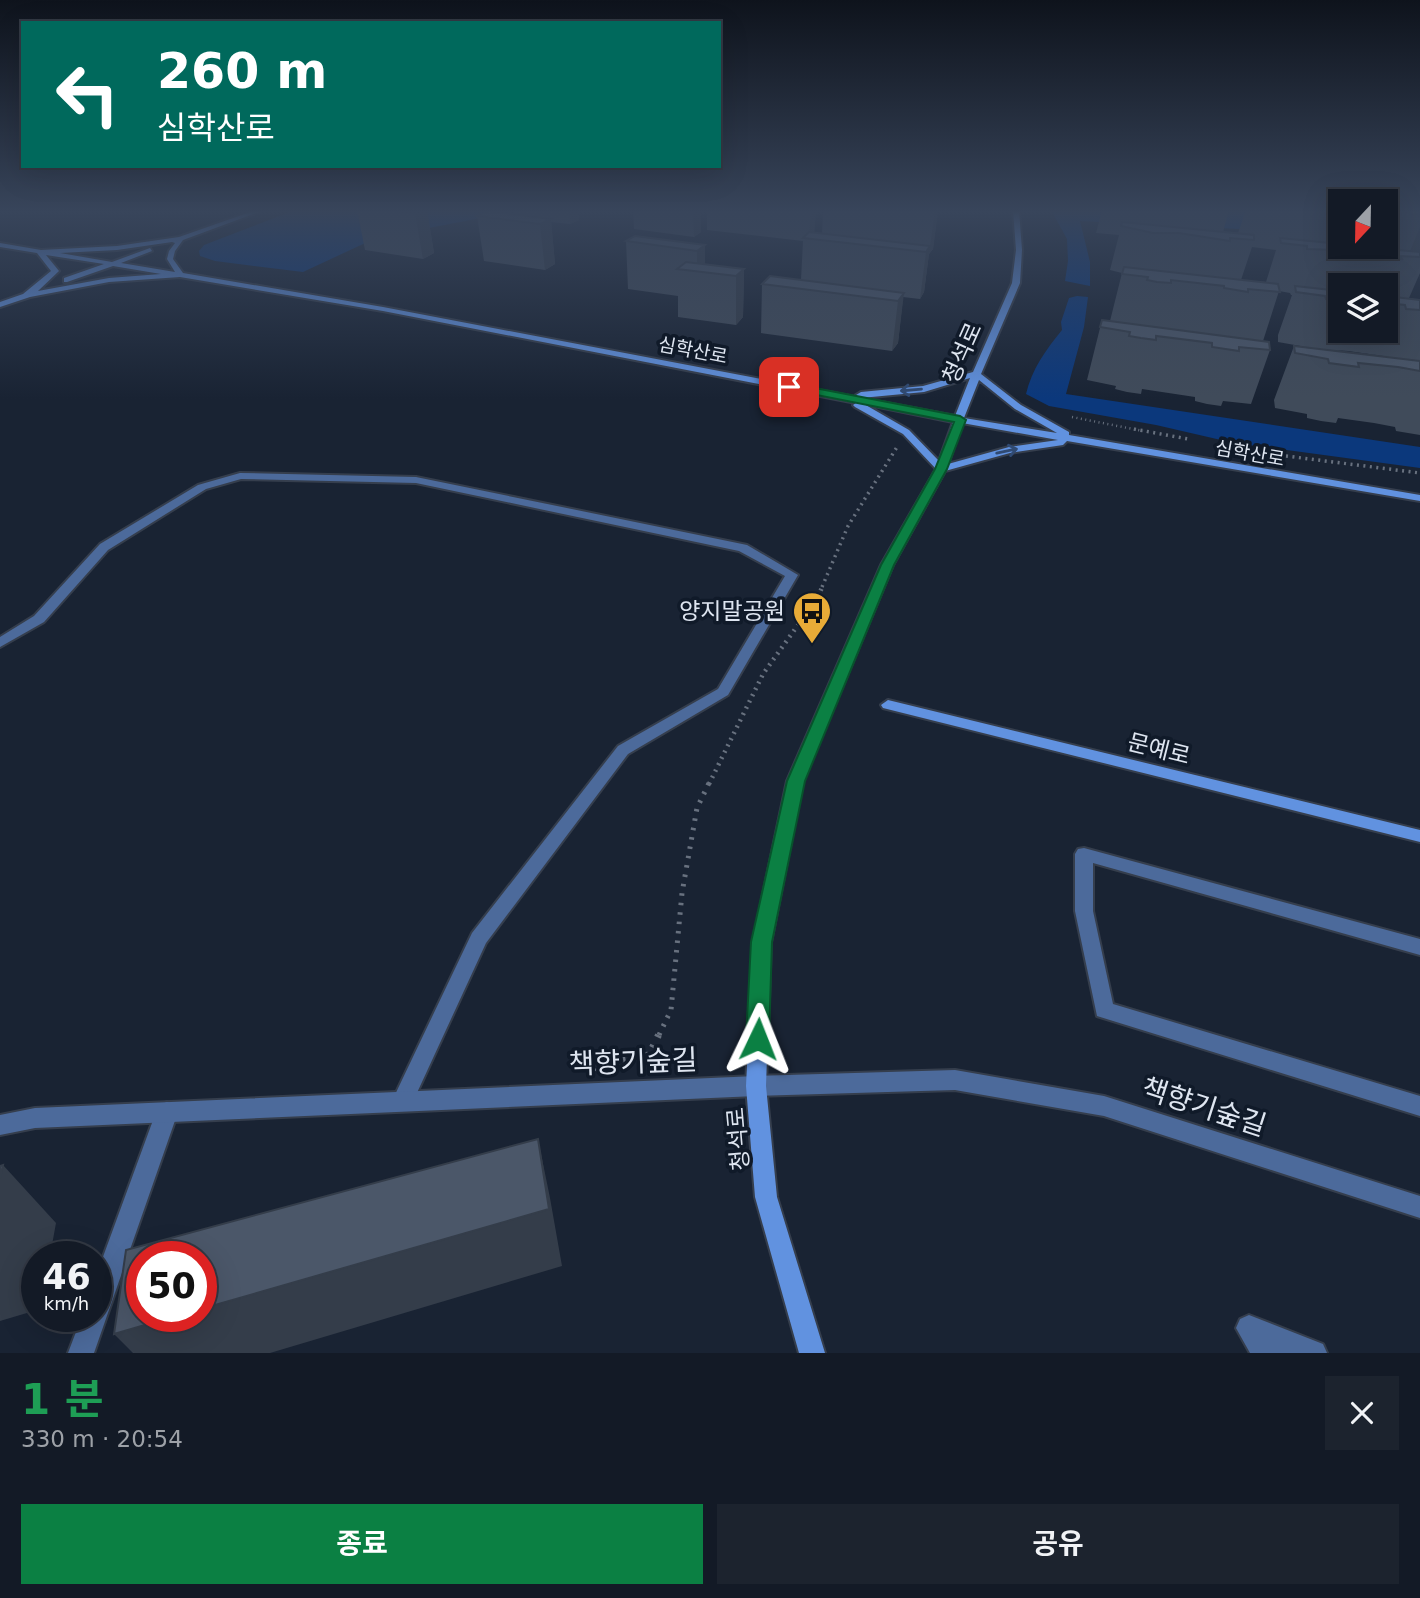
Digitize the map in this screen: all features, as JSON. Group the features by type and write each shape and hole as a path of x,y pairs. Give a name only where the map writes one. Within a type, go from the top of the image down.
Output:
{"street":[{"path":"26,295 52,273"},
{"path":"0,305 87,273"},
{"name":"심학산로","path":"169,273 383,309 960,420 1420,498"},
{"name":"청석로","path":"811,1353 766,1198 756,1086 762,942 796,781 887,565 941,469 976,374 1016,283 1017,273"},
{"path":"26,295 109,280 180,275"},
{"path":"844,397 925,388 976,374 1018,407 1075,440"},
{"path":"844,397 906,432 941,469 1009,450 1075,440"},
{"path":"0,643 39,619 104,547 202,487 240,476 416,480 743,548 792,575 723,692 623,750 479,937 403,1101"},
{"name":"문예로","path":"888,705 1420,836"},
{"path":"1420,947 1084,854 1084,911 1104,1010 1420,1106"},
{"name":"책향기숲길","path":"0,1125 35,1118 756,1086 955,1080 1104,1106 1420,1207"},
{"path":"112,1265 167,1112"},
{"path":"1265,1353 1249,1328 1314,1353"},
{"path":"80,1353 88,1332"}],"path":[{"path":"1064,416 1194,440"},
{"path":"594,1093 596,1064 649,1055 671,1010 682,894 697,808 763,674 818,597 848,526 906,432"},
{"path":"1284,455 1420,472"}],"shaded area":[{"path":"1066,273 1090,273 1090,286 1065,281"},
{"path":"1088,297 1084,327 1066,394 1420,447 1420,468 1234,443 1156,425 1049,406 1026,394 1040,361 1062,330 1061,322 1069,298"}],"building":[{"path":"712,273 739,273 736,276"},
{"path":"1180,273 1278,284 1280,292 1248,289 1248,292 1224,286 1171,280 1171,283 1157,282 1147,280 1148,277 1122,274"},
{"path":"770,276 904,293 898,301 762,284"},
{"path":"1295,286 1328,290 1328,299 1325,296 1296,292"},
{"path":"1398,297 1420,300 1420,310 1406,309 1405,305 1398,304"},
{"path":"1102,320 1269,342 1270,350 1239,347 1239,351 1212,347 1212,343 1156,336 1156,340 1129,336 1130,332 1100,327"},
{"path":"1294,346 1420,361 1420,371 1358,363 1359,367 1329,363 1328,359 1295,353"},
{"path":"538,1139 549,1209 217,1304 217,1241 159,1241"},
{"path":"126,1250 126,1331 114,1334"}],"place":[{"name":"양지말공원","path":"812,645"}],"route":[{"path":"758,1039 762,942 796,781 887,565 941,469 960,420 789,387"}]}
